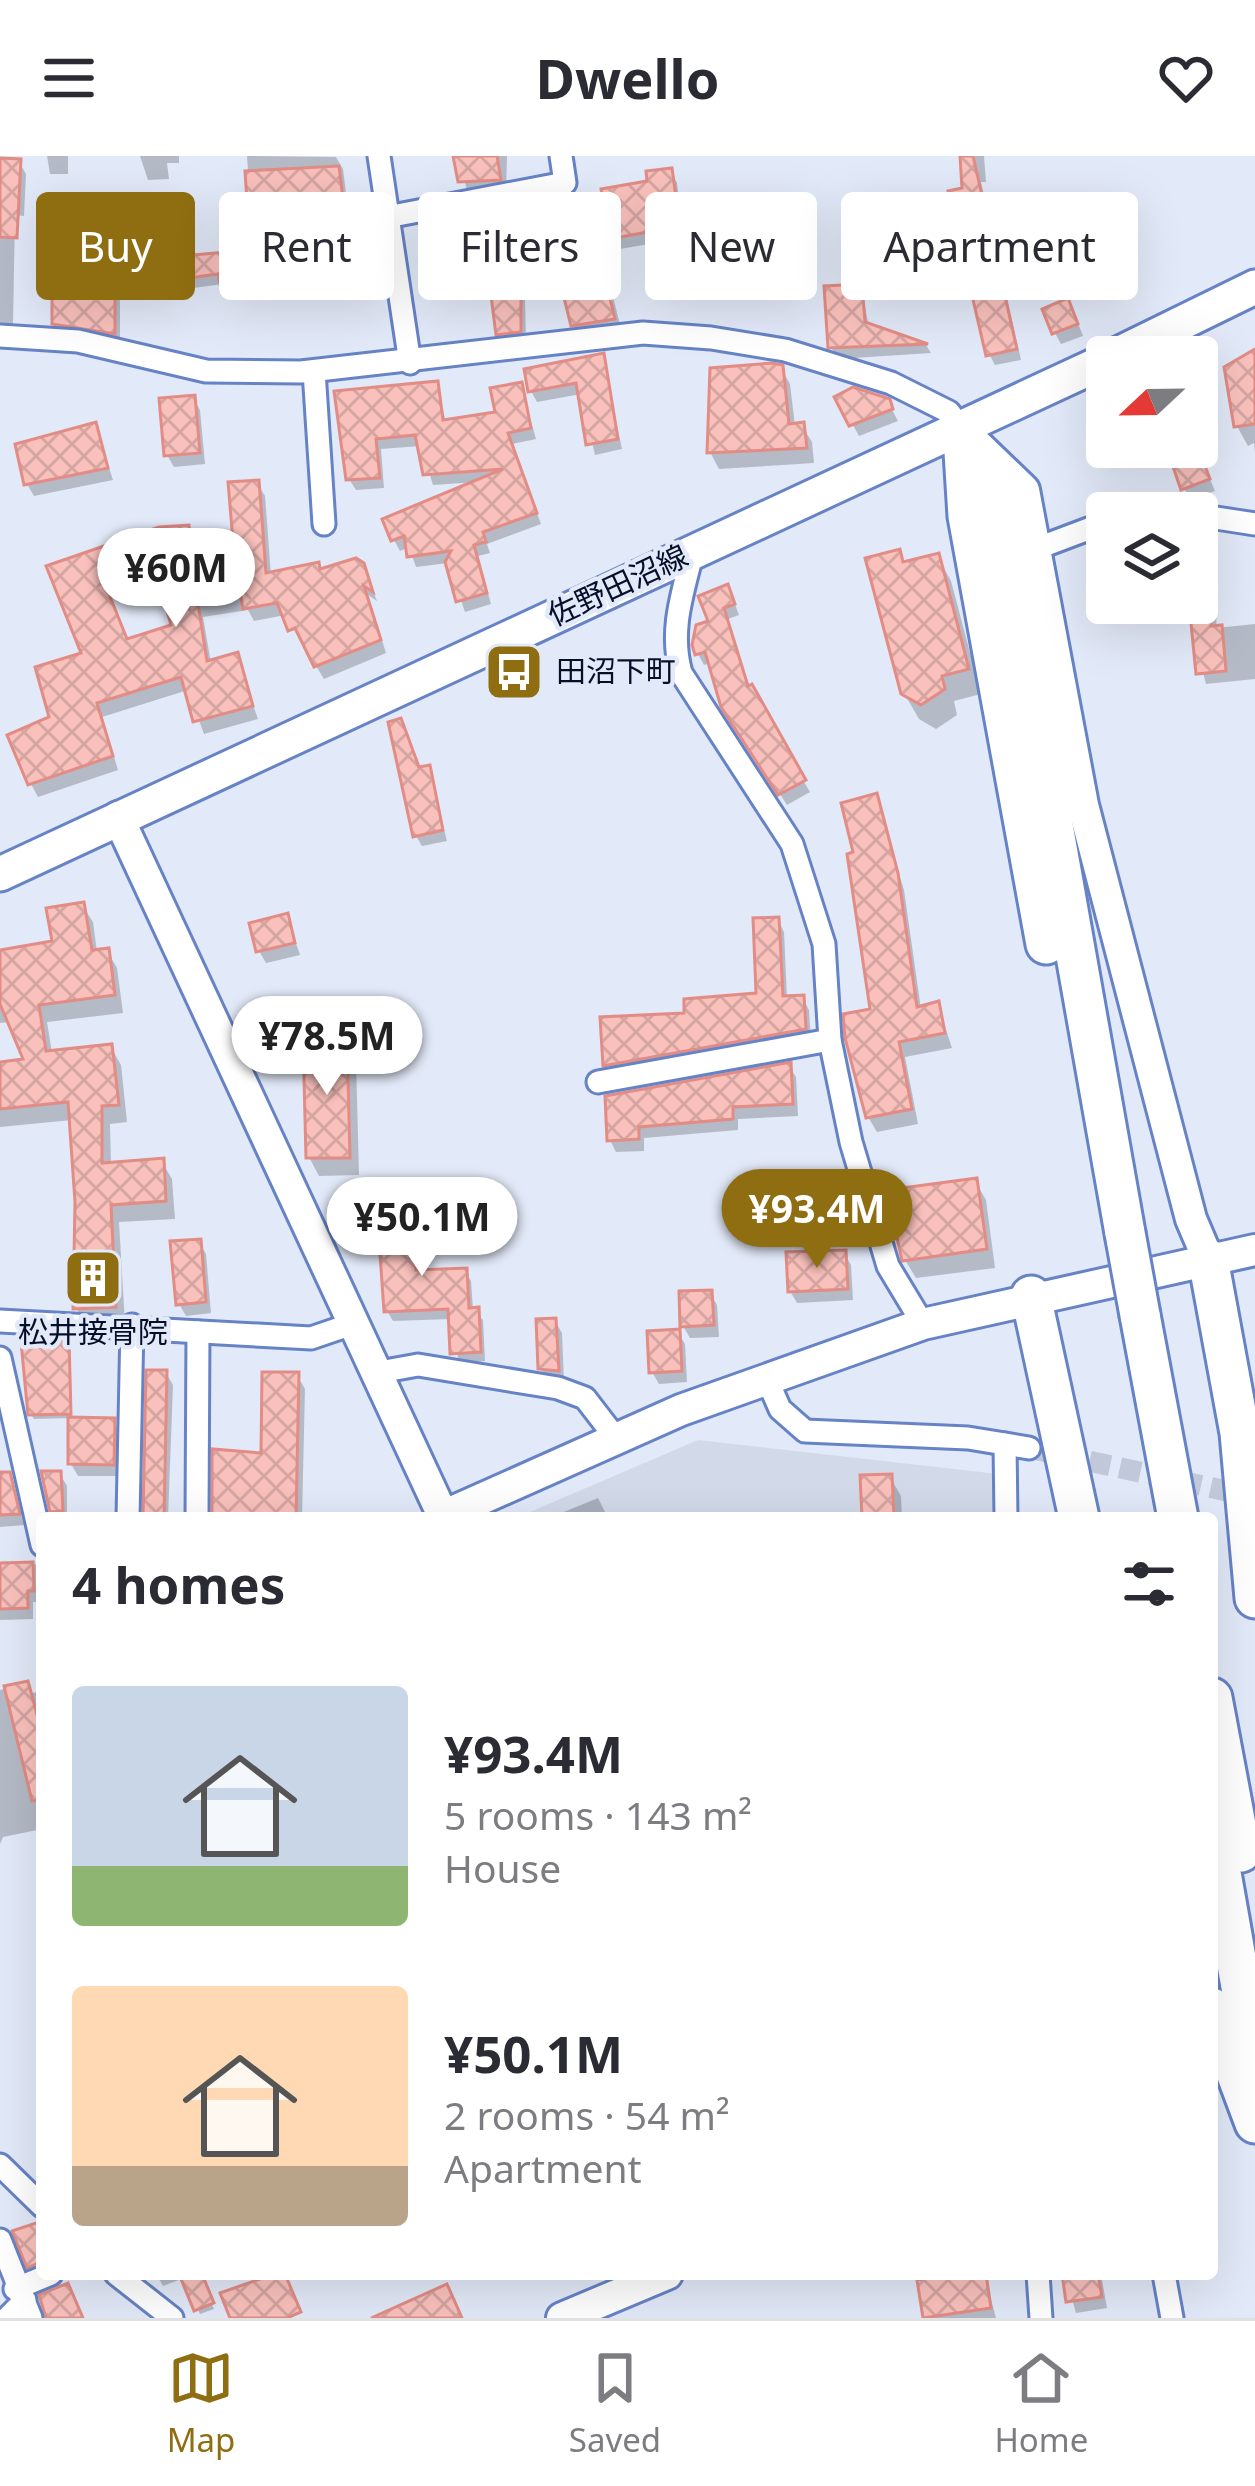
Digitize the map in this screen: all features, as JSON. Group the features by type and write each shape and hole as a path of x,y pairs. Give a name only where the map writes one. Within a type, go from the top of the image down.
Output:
{"highway":[{"path":"962,430 968,516 1129,1317 1154,1512"},
{"path":"1208,1259 1240,1432 1255,1598"},
{"path":"1031,1296 1078,1512"},
{"path":"1129,1317 1177,1512"},
{"path":"1218,1730 1255,1926"},
{"path":"1218,1856 1255,2066"},
{"path":"1218,2024 1255,2123"}],"main road":[{"name":"佐野田沼線","path":"1155,336 1255,287"},
{"name":"佐野田沼線","path":"0,874 1086,370"}],"street":[{"path":"379,156 384,192"},
{"path":"394,216 565,183 560,156"},
{"path":"394,261 410,363"},
{"path":"0,336 78,340 206,371 314,371 643,333 754,343 891,383 949,412 1024,490 1100,874 1191,1220 1208,1259"},
{"path":"314,371 324,524"},
{"path":"1218,518 1255,524"},
{"path":"1038,548 1086,530"},
{"path":"693,551 677,614 675,651 681,673 792,844 824,944 830,1040 851,1142 888,1266 923,1324"},
{"path":"118,817 441,1512"},
{"path":"598,1082 830,1040"},
{"path":"454,1512 615,1437 766,1377 923,1324 1031,1296 1255,1250"},
{"path":"0,1321 311,1338 352,1324"},
{"path":"128,1512 132,1325"},
{"path":"196,1512 198,1332"},
{"path":"0,1358 36,1518"},
{"path":"374,1373 418,1365 558,1388 585,1398 615,1437"},
{"path":"766,1377 780,1409 806,1431 1029,1448"},
{"path":"1005,1444 1006,1512"},
{"path":"0,2164 36,2200"},
{"path":"0,2240 24,2302"},
{"path":"7,2318 45,2280"},
{"path":"124,2280 172,2318"},
{"path":"562,2318 653,2280"},
{"path":"1038,2280 1041,2318"},
{"path":"1165,2280 1172,2318"}],"shaded area":[{"path":"698,1440 998,1474 999,1512 530,1512"}],"building":[{"path":"453,156 497,156 501,180 458,182"},
{"path":"960,156 973,156 981,192 948,192 962,188"},
{"path":"0,158 21,159 17,238 0,237"},
{"path":"339,166 342,192 246,192 245,171"},
{"path":"672,168 675,192 645,192 645,232 621,237 621,192 601,189 647,181 646,171"},
{"path":"219,253 219,279 218,274 195,277 195,255"},
{"path":"841,285 841,300 863,300 865,322 928,344 828,348 824,286"},
{"path":"52,300 115,300 115,334 52,324"},
{"path":"492,300 521,300 521,332 496,335"},
{"path":"565,300 610,300 615,319 571,326"},
{"path":"973,300 1006,300 1017,349 986,356"},
{"path":"1069,300 1078,324 1052,334 1042,309"},
{"path":"1255,349 1255,424 1234,427 1224,367"},
{"path":"604,353 618,439 586,445 576,383 528,392 524,369"},
{"path":"783,365 789,424 804,422 807,448 707,453 710,368"},
{"path":"438,381 443,420 495,412 490,388 522,382 531,428 508,433 537,513 483,532 486,542 474,545 487,593 456,602 445,562 451,551 407,557 404,536 391,541 382,519 503,469 423,475 415,435 376,439 380,478 346,480 334,391"},
{"path":"853,387 890,399 893,409 849,426 834,397"},
{"path":"195,395 200,453 164,456 159,398"},
{"path":"96,422 108,468 24,485 15,444"},
{"path":"1173,468 1206,468 1210,479 1181,490"},
{"path":"259,480 266,573 319,562 320,569 356,558 364,563 373,592 364,586 381,640 314,667 295,628 288,631 277,603 243,609 241,597 198,604 207,661 238,652 253,706 193,722 181,677 97,703 113,756 28,785 7,735 49,717 35,667 81,653 46,566 159,527 189,525 192,572 235,565 228,482","holes":["151,556 171,625 127,639 101,574"]},
{"path":"900,549 903,562 939,553 969,669 942,676 945,689 921,705 901,694 865,558"},
{"path":"728,584 735,604 724,608 748,686 752,684 806,780 778,795 721,707 705,652 695,655 692,645 696,625 708,621 698,596"},
{"path":"1191,624 1222,625 1226,671 1196,674"},
{"path":"401,718 419,767 430,765 443,830 413,837 388,722"},
{"path":"877,793 898,873 917,1007 939,1001 945,1033 899,1042 912,1109 866,1118 843,1014 870,1009 847,854 853,852 841,803"},
{"path":"84,902 92,950 109,948 115,995 39,1005 46,1051 112,1044 119,1105 102,1106 102,1163 164,1158 166,1201 111,1205 116,1307 73,1309 75,1202 68,1102 0,1109 0,1062 23,1059 0,1004 0,950 52,941 46,908"},
{"path":"288,913 295,943 256,952 249,923"},
{"path":"779,917 783,996 804,995 806,1029 603,1066 600,1017 684,1013 684,999 756,993 753,918"},
{"path":"289,1031 294,1052 260,1058 256,1037"},
{"path":"347,1038 350,1158 306,1158 303,1039"},
{"path":"791,1062 793,1104 733,1107 733,1119 639,1127 639,1139 607,1141 605,1096"},
{"path":"977,1178 987,1249 902,1261 887,1190"},
{"path":"402,1195 403,1210 413,1209 416,1270 467,1268 469,1308 479,1307 481,1352 450,1354 448,1309 384,1312 376,1196"},
{"path":"201,1239 206,1302 176,1305 170,1241"},
{"path":"846,1250 848,1289 788,1292 786,1252"},
{"path":"712,1290 714,1325 680,1327 679,1291"},
{"path":"556,1318 559,1371 538,1369 536,1319"},
{"path":"680,1329 682,1371 649,1373 647,1331"},
{"path":"69,1340 71,1414 28,1415 21,1342"},
{"path":"146,1370 167,1370 164,1512 143,1512"},
{"path":"262,1372 299,1372 296,1512 212,1512 212,1449 261,1453"},
{"path":"68,1417 115,1418 114,1465 68,1464"},
{"path":"41,1471 61,1471 63,1511 50,1512"},
{"path":"0,1472 10,1472 20,1514 0,1515"},
{"path":"892,1474 894,1512 862,1512 860,1475"},
{"path":"33,1562 34,1591 28,1591 28,1608 0,1609 0,1563"},
{"path":"28,1681 36,1711 36,1801 32,1801 4,1686"},
{"path":"36,2223 36,2264 27,2268 12,2231"},
{"path":"181,2280 204,2280 214,2303 194,2311"},
{"path":"257,2280 288,2280 301,2312 287,2318 230,2318 220,2293"},
{"path":"917,2280 987,2280 991,2308 923,2318"},
{"path":"1063,2280 1099,2280 1102,2297 1066,2302"},
{"path":"68,2283 83,2318 46,2318 39,2295"},
{"path":"447,2284 462,2318 371,2318"}],"tunnel":[{"path":"1029,1448 1254,1497"}],"place":[{"name":"田沼下町","path":"514,672"},
{"name":"松井接骨院","path":"93,1278"}]}
